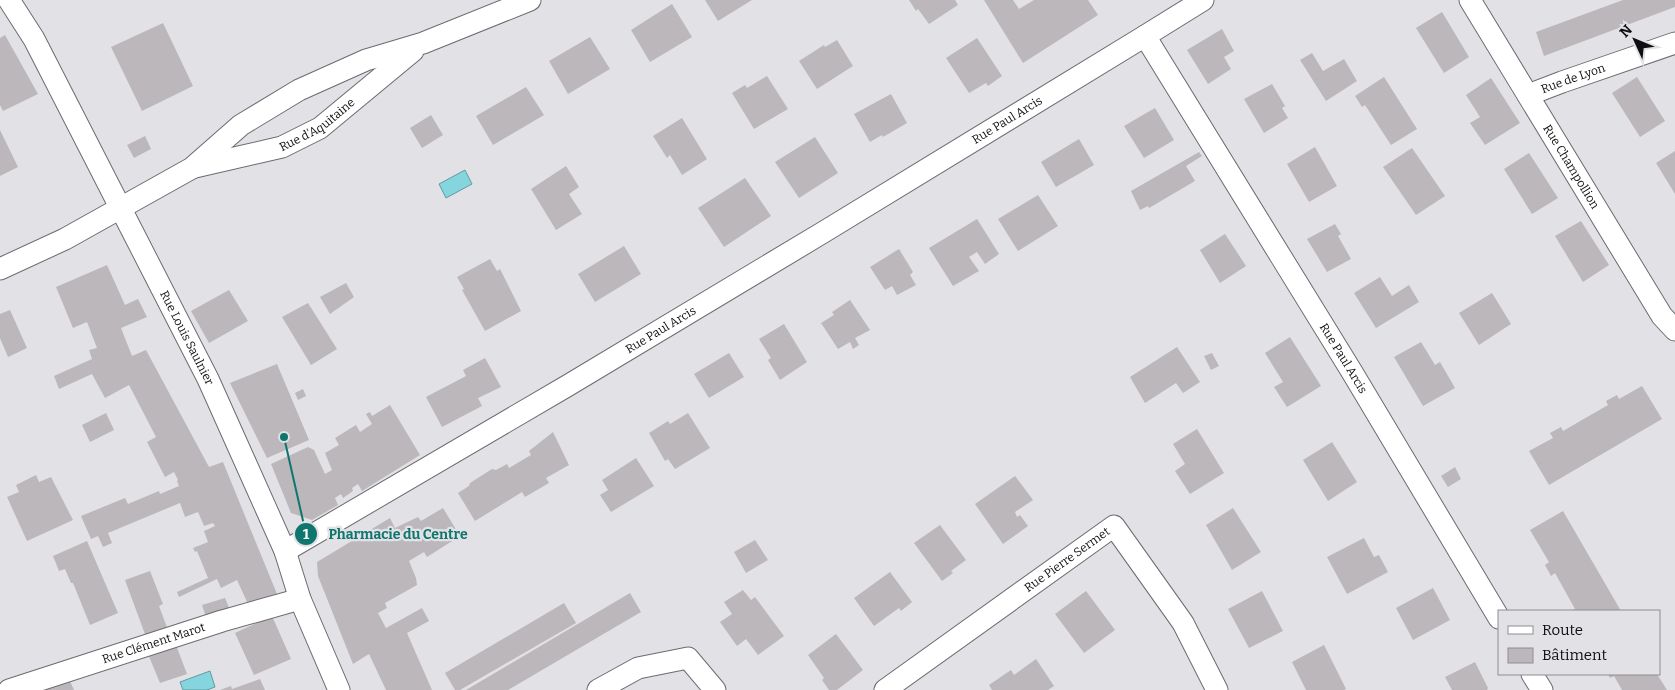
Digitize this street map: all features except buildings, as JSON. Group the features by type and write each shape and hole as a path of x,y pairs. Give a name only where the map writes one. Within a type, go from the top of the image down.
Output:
{"street":[{"name":"Rue Louis Saulnier","path":"9,0 34,39 208,379 285,551 300,600 339,690"},
{"name":"Rue d'Aquitaine","path":"0,269 65,239 192,168 241,125 299,90 366,60 423,44 530,0"},
{"path":"1145,36 1204,0"},
{"name":"Rue Champollion","path":"1470,0 1662,316 1675,330"},
{"name":"Rue Paul Arcis","path":"285,551 567,386 1145,36 1352,372 1498,616"},
{"name":"Rue de Lyon","path":"1528,95 1675,43"},
{"name":"Rue d'Aquitaine","path":"192,168 282,147 320,128 386,72 423,44"},
{"name":"Rue Pierre Sermet","path":"885,690 1114,526 1183,623 1217,690"},
{"name":"Rue Clément Marot","path":"9,690 213,624 300,600"},
{"path":"598,690 638,668 688,658 715,690"},
{"path":"1533,675 1542,690"}],"water":[{"path":"465,170 472,184 446,198 439,184"},
{"path":"210,671 215,687 207,690 183,690 180,682"}],"place":[{"name":"Pharmacie du Centre","path":"284,437"}]}
